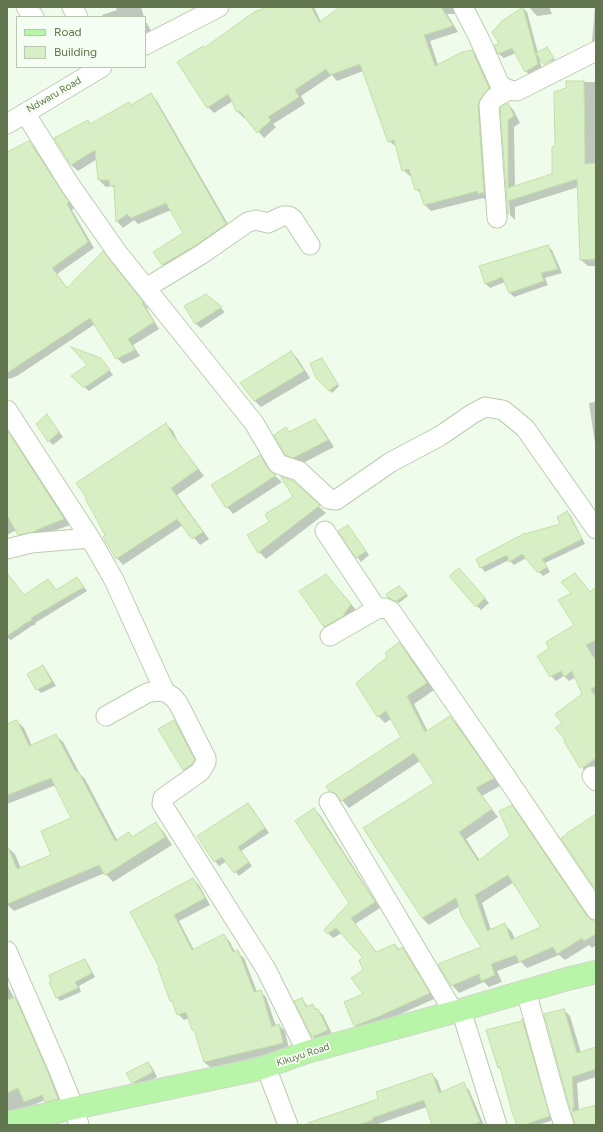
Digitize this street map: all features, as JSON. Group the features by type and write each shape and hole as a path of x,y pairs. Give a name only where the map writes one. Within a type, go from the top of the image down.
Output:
{"main road":[{"name":"Kikuyu Road","path":"7,1123 76,1116 259,1069 307,1052 457,1011 567,978 596,972"}],"street":[{"path":"26,7 33,16"},
{"path":"72,7 77,16"},
{"path":"146,44 219,7"},
{"path":"464,7 500,85 509,90 517,91 596,51"},
{"name":"Ndwaru Road","path":"7,124 25,113 80,72 98,68"},
{"path":"497,218 489,105 494,98 509,90"},
{"path":"25,113 78,197 116,252 254,423 278,464 299,471 329,499 336,500 392,462 440,436 472,414 486,408 503,410 525,428 596,529"},
{"path":"146,288 202,254 248,222 256,220 268,223 282,216 289,216 293,219 310,245"},
{"path":"7,410 90,538 114,580 166,692"},
{"path":"325,531 376,609"},
{"path":"7,549 30,543 90,538"},
{"path":"330,636 376,609 385,608 391,611 596,910"},
{"path":"106,716 147,693 158,691 166,692 178,703 206,758 206,762 200,772 163,798 162,804 266,969 307,1052"},
{"path":"329,802 457,1011 497,1125"},
{"path":"7,951 57,1066 76,1116"},
{"path":"526,991 564,1125"},
{"path":"266,1067 288,1125"}],"building":[{"path":"268,7 311,7 319,22 340,7 441,7 453,26 424,35 435,66 462,52 472,50 489,88 480,99 478,106 484,192 478,194 478,191 424,205 419,189 415,190 409,169 402,171 394,140 388,142 360,64 330,75 326,69 295,90 299,97 268,117 271,120 257,133 240,111 237,112 228,94 207,108 177,62 203,46 204,48 254,12"},
{"path":"523,7 538,64 525,72 512,48 498,54 494,45 499,44 492,32 502,21"},
{"path":"547,47 554,58 544,65 536,53"},
{"path":"566,81 584,81 585,164 596,163 596,259 580,260 577,179 508,201 508,215 500,108 508,103 514,116 508,120 508,188 552,174 552,147 555,146 554,92 566,88"},
{"path":"151,93 226,224 196,245 162,265 153,252 183,233 166,203 131,218 127,214 116,222 114,185 110,186 109,180 98,180 95,150 71,165 54,138 88,120 90,124 129,102 131,105"},
{"path":"29,141 69,202 67,204 88,242 52,268 67,288 103,251 143,302 142,303 154,322 128,339 135,350 116,359 90,318 7,373 7,152"},
{"path":"548,245 558,269 541,273 544,281 509,293 502,277 485,284 479,266"},
{"path":"206,294 222,307 195,324 184,306"},
{"path":"71,347 101,358 110,370 84,388 71,376 87,365"},
{"path":"291,351 304,371 254,401 240,383"},
{"path":"322,358 338,384 329,391 316,378 310,363"},
{"path":"47,414 59,432 48,442 36,424"},
{"path":"315,419 328,440 293,458 285,455 274,435 286,427 289,432"},
{"path":"166,423 172,434 198,469 171,488 203,532 192,539 177,519 116,559 103,537 105,535 85,498 86,497 76,483"},
{"path":"7,430 64,519 33,532 18,535 7,515"},
{"path":"260,455 269,470 276,475 226,508 211,485"},
{"path":"281,477 293,481 320,505 258,553 247,535 269,522 265,514 293,497"},
{"path":"567,511 582,539 542,559 547,567 538,573 522,554 509,562 507,555 480,568 476,559 525,533 560,524 557,517"},
{"path":"348,525 366,551 356,558 338,531"},
{"path":"459,568 485,598 476,607 449,576"},
{"path":"7,573 24,595 48,579 56,590 77,577 84,587 31,618 32,620 7,636"},
{"path":"575,573 590,592 596,587 596,640 586,645 596,661 596,686 591,689 596,698 596,757 580,768 565,743 564,738 555,728 562,723 555,714 582,694 572,671 564,677 561,671 550,677 537,656 549,649 546,642 574,625 558,600 571,593 561,582"},
{"path":"326,574 351,604 343,616 324,627 299,591"},
{"path":"399,586 407,594 396,601 388,598 386,594"},
{"path":"399,642 427,683 407,696 425,732 450,716 494,778 476,788 492,809 459,832 478,861 510,836 499,811 512,805 587,916 596,923 596,934 584,941 582,938 557,954 553,947 519,962 516,955 491,964 495,975 481,981 479,974 451,986 438,964 481,947 462,917 456,898 422,918 363,828 434,783 414,753 341,801 335,793 329,791 326,786 401,737 386,711 377,717 356,683 387,657 385,653","holes":["508,875 541,927 511,940 505,923 487,931 475,895"]},
{"path":"43,665 52,682 36,690 27,674"},
{"path":"17,720 29,746 56,734 76,772 78,771 115,841 129,832 132,837 156,822 165,837 105,875 99,865 7,904 7,845 17,869 51,855 41,831 71,818 51,778 7,795 7,724"},
{"path":"174,720 195,760 183,770 158,729"},
{"path":"248,803 265,828 238,847 249,862 234,873 222,857 214,862 197,836"},
{"path":"314,808 375,902 351,918 376,952 395,944 398,950 402,947 430,993 354,1026 344,1002 363,994 351,978 363,970 359,960 363,958 336,928 327,934 324,930 349,903 295,821"},
{"path":"596,814 596,886 594,887 561,838"},
{"path":"193,878 205,898 174,915 192,950 224,934 233,952 238,950 254,992 261,990 272,1027 279,1024 283,1043 204,1062 194,1030 192,1030 186,1012 177,1015 172,1001 170,1001 158,968 159,967 130,912"},
{"path":"85,959 92,973 75,982 78,988 56,998 49,982 51,981 49,975"},
{"path":"15,997 58,1099 45,1102 42,1095 24,1102 18,1088 7,1093 7,1000"},
{"path":"302,998 306,1007 313,1004 315,1010 318,1009 328,1030 312,1037 294,1001"},
{"path":"564,1009 577,1053 596,1047 596,1069 572,1077 574,1108 570,1109 544,1014"},
{"path":"522,1019 550,1116 524,1125 517,1125 500,1067 498,1068 486,1030 522,1021"},
{"path":"148,1062 153,1072 132,1083 126,1073"},
{"path":"432,1073 439,1093 464,1082 480,1122 472,1125 432,1125 424,1100 372,1118 373,1120 358,1125 309,1125 308,1123 378,1099 376,1092"},
{"path":"596,1105 596,1125 575,1125 571,1112"}]}
